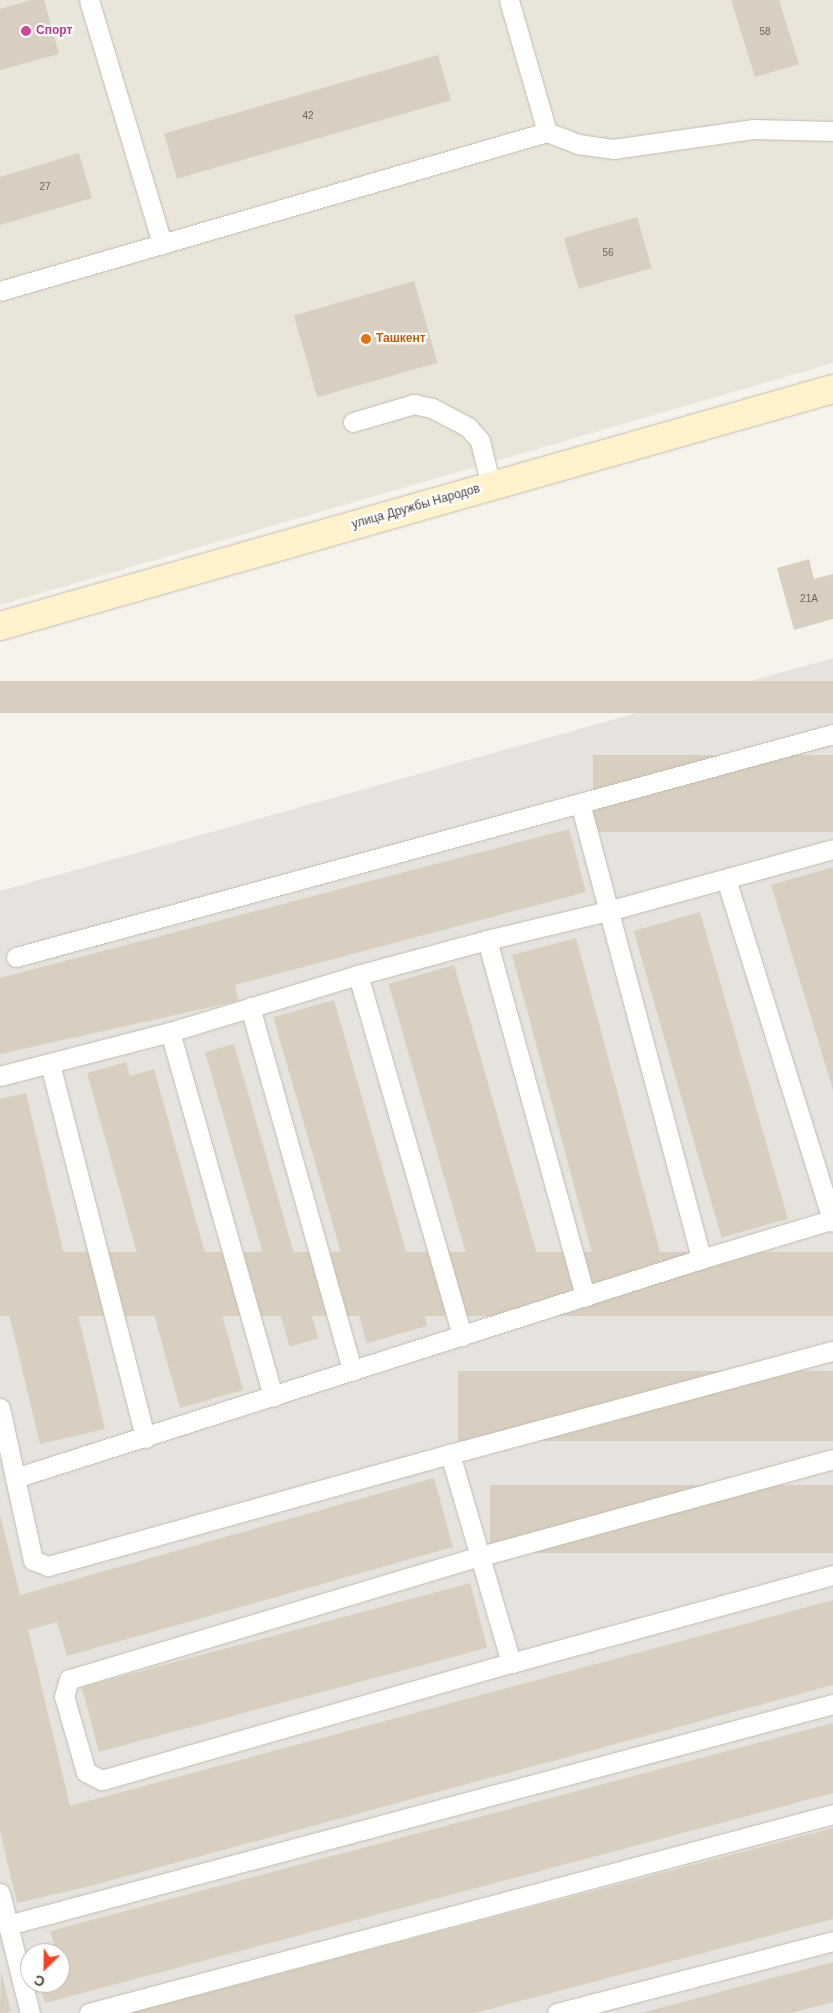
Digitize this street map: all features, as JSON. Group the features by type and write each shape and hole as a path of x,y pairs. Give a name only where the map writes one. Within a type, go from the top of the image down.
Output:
{"main road":[{"name":"улица Дружбы Народов","path":"0,626 833,389"}],"lane":[{"path":"89,0 162,244"},
{"path":"509,0 547,132"},
{"path":"0,291 547,132 578,144 614,149 753,129 833,131"},
{"path":"353,422 414,404 432,408 468,427 480,441 491,486"},
{"path":"16,958 833,734"},
{"path":"580,804 700,1259"},
{"path":"0,1076 170,1032 358,975 487,940 608,911 833,849"},
{"path":"15,1478 146,1438 700,1259 832,1221 726,879"},
{"path":"487,940 585,1297"},
{"path":"358,975 462,1336"},
{"path":"250,1007 352,1371"},
{"path":"170,1032 273,1397"},
{"path":"50,1064 146,1438"},
{"path":"0,1408 33,1560 48,1566 450,1454 833,1352"},
{"path":"450,1454 511,1663"},
{"path":"833,1459 480,1556 69,1679 64,1696 86,1772 102,1780 511,1663 833,1575"},
{"path":"8,1925 833,1704"},
{"path":"89,2013 833,1814"},
{"path":"0,1893 30,2013"},
{"path":"557,2013 833,1941"}],"shaded area":[{"path":"0,0 833,0 833,363 0,605"},
{"path":"833,658 833,2013 0,2013 0,891"}],"building":[{"name":"Спорт","path":"31,0 44,0 59,54 0,70 0,9"},
{"path":"731,0 779,0 799,64 755,77"},
{"path":"438,55 451,100 177,179 164,134"},
{"path":"79,153 92,198 0,225 0,177"},
{"path":"637,217 652,268 579,289 564,238"},
{"name":"Ташкент","path":"414,281 437,363 317,397 294,315"},
{"path":"809,559 814,579 833,574 833,619 794,630 777,568"},
{"path":"0,681 833,681 833,713 0,713"},
{"path":"593,755 833,755 833,832 593,832"},
{"path":"569,829 586,892 235,985 238,1001 0,1054 0,978"},
{"path":"833,867 833,1090 771,885"},
{"path":"700,912 788,1219 722,1238 634,931"},
{"path":"576,938 661,1255 597,1272 512,955"},
{"path":"454,965 547,1289 482,1308 389,984"},
{"path":"334,1000 427,1326 367,1343 273,1017"},
{"path":"234,1044 318,1338 290,1346 205,1052"},
{"path":"126,1062 130,1076 154,1069 243,1390 180,1408 87,1073"},
{"path":"26,1093 105,1429 40,1444 0,1276 0,1099"},
{"path":"0,1252 833,1252 833,1316 0,1316"},
{"path":"458,1371 833,1371 833,1441 458,1441"},
{"path":"434,1478 453,1547 67,1656 57,1622 28,1630 70,1806 833,1600 833,1685 90,1886 17,1903 0,1831 0,1515 20,1595"},
{"path":"490,1485 833,1485 833,1553 490,1553"},
{"path":"470,1583 487,1648 99,1752 82,1687"},
{"path":"833,1723 833,1793 45,2003 42,1993 70,1993 70,1943 53,1943 50,1931"},
{"path":"833,1828 833,1919 475,2013 130,2013"},
{"path":"833,1962 833,2002 791,2013 641,2013"},
{"path":"1,1972 11,2011 4,2013 0,2013"}],"place":[{"name":"Спорт","path":"26,31"},
{"name":"Ташкент","path":"366,339"}]}
